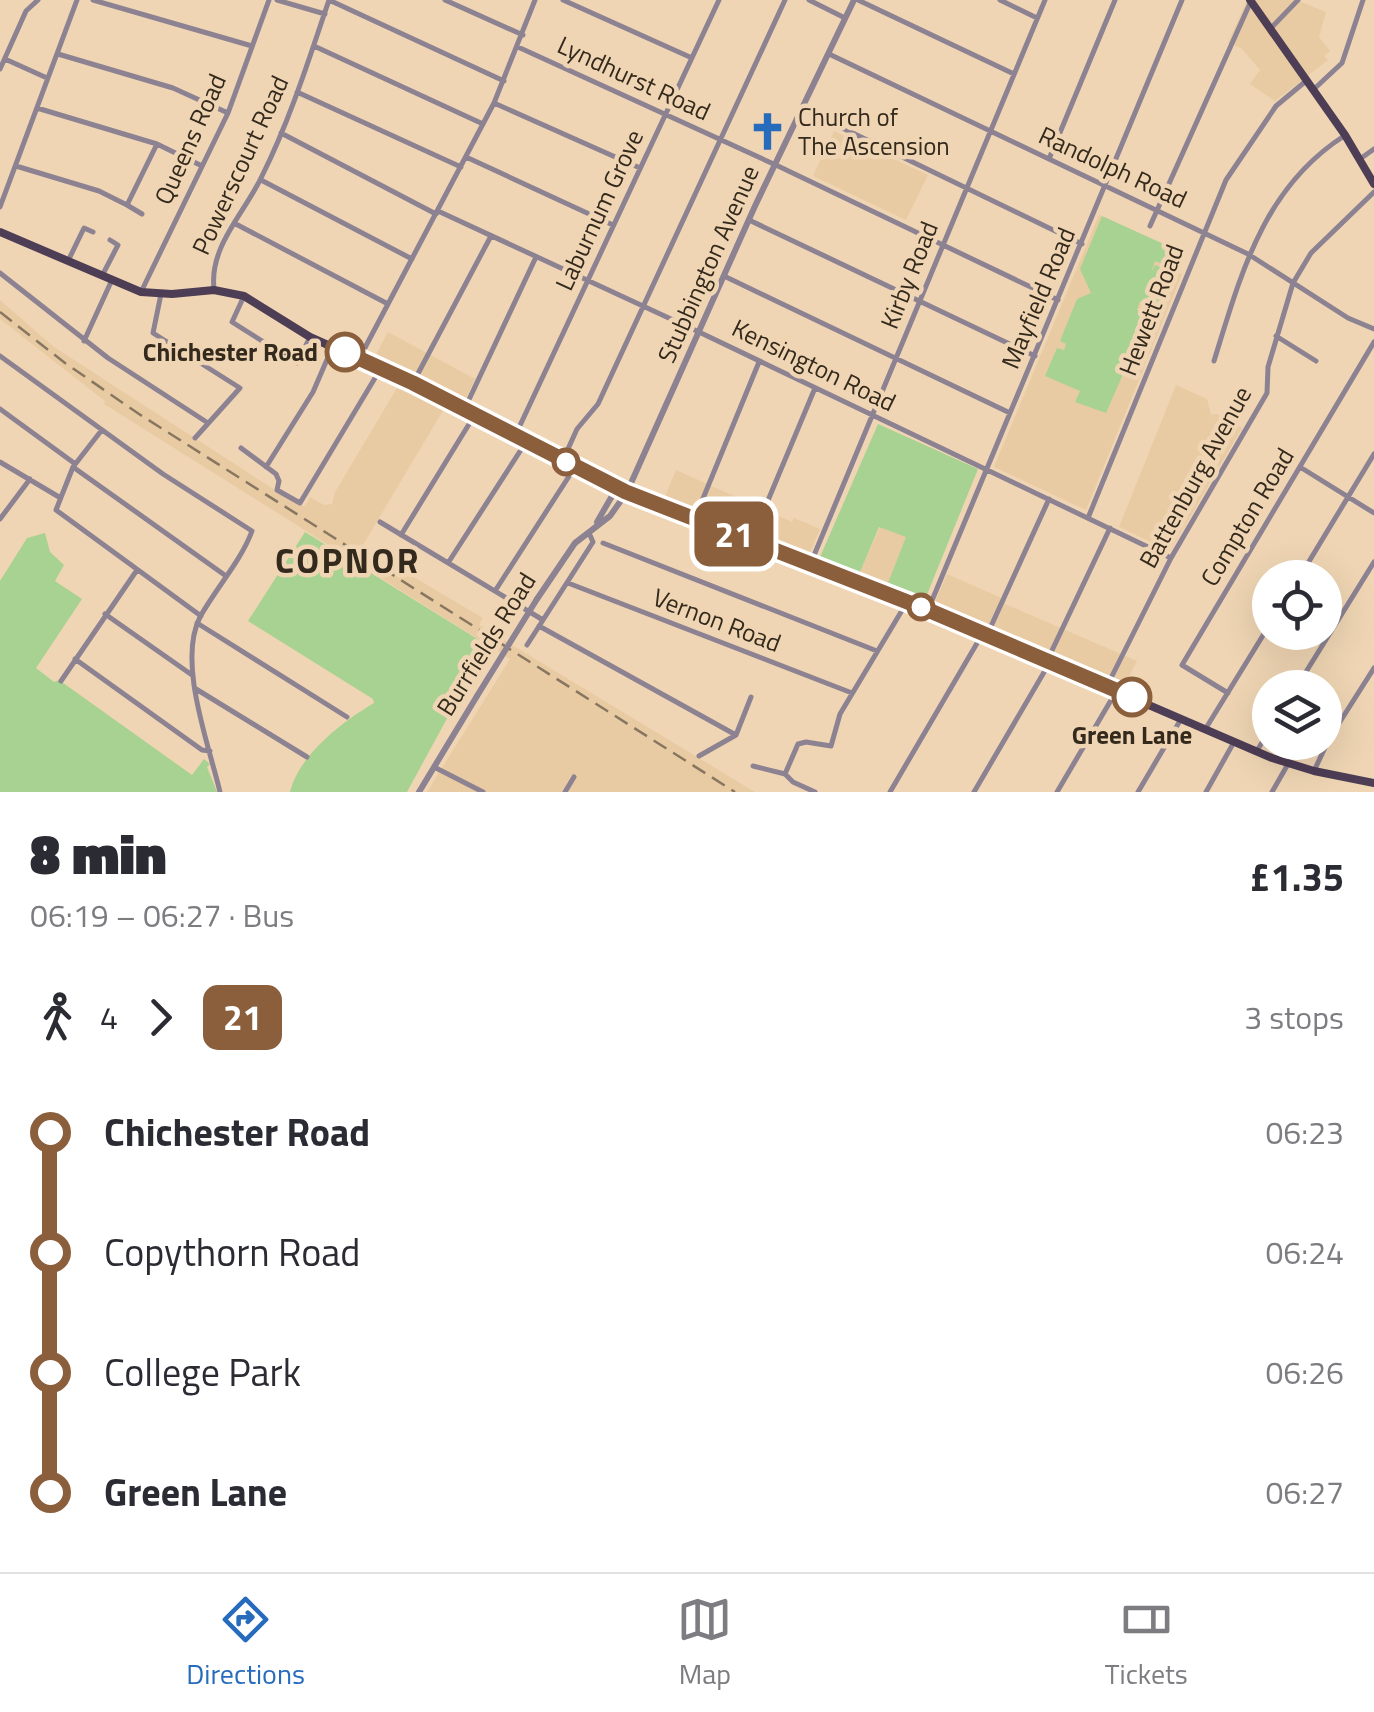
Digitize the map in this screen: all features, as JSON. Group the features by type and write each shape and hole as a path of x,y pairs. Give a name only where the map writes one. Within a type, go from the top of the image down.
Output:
{"main road":[{"path":"1250,1 1345,135 1374,184"},
{"path":"0,232 142,292 214,290 244,296 310,336 413,383 626,492 928,610 1252,750"},
{"path":"1277,760 1374,782"}],"street":[{"path":"0,69 26,12 38,0"},
{"path":"0,207 78,0"},
{"path":"93,0 252,46"},
{"name":"Queens Road","path":"142,292 228,113 269,0"},
{"path":"278,0 324,14"},
{"path":"329,0 504,81"},
{"name":"Powerscourt Road","path":"214,290 214,266 234,223 261,180 329,0"},
{"path":"446,0 523,35"},
{"path":"359,359 494,103 535,0"},
{"path":"563,0 692,58"},
{"path":"704,0 718,3"},
{"path":"563,460 577,429 598,404 785,0"},
{"path":"808,0 845,18"},
{"path":"856,0 1014,74"},
{"name":"Stubbington Avenue","path":"626,492 774,164 856,0"},
{"path":"1000,0 1037,18"},
{"name":"Kirby Road","path":"810,565 1045,0"},
{"path":"1049,160 1115,0"},
{"name":"Mayfield Road","path":"928,610 1182,0"},
{"path":"1270,30 1298,0"},
{"path":"1313,90 1342,63 1362,0"},
{"path":"1150,226 1250,1"},
{"name":"Laburnum Grove","path":"514,436 718,3"},
{"path":"314,46 483,124"},
{"name":"Lyndhurst Road","path":"518,47 1058,300"},
{"name":"Randolph Road","path":"828,53 1203,231 1374,330"},
{"path":"58,54 173,88 228,113"},
{"path":"4,58 48,79"},
{"name":"Hewett Road","path":"1088,518 1226,180 1276,106 1306,80"},
{"path":"297,92 461,166"},
{"path":"494,103 640,168"},
{"path":"37,108 157,144 202,166"},
{"path":"801,108 1082,244"},
{"name":"Kensington Road","path":"281,133 437,212 699,332 1171,558"},
{"path":"1214,361 1248,254 1266,220 1312,159 1345,135"},
{"path":"126,205 157,144"},
{"path":"1360,158 1374,149"},
{"path":"466,157 614,226"},
{"path":"16,166 106,194 142,214"},
{"path":"261,180 412,259"},
{"name":"Battenburg Avenue","path":"1106,686 1171,558 1267,393 1268,367 1292,284 1311,253 1374,192"},
{"path":"749,220 1035,356"},
{"path":"234,223 388,304"},
{"path":"68,261 84,228 93,232"},
{"path":"413,383 491,236"},
{"path":"84,341 118,245 110,240"},
{"path":"464,410 536,257"},
{"path":"0,273 84,341 208,423"},
{"path":"724,276 1011,413"},
{"path":"161,294 153,333 240,388 195,438"},
{"path":"244,296 232,322 297,364 310,336"},
{"path":"1276,336 1316,361"},
{"name":"Compton Road","path":"1228,693 1182,664 1374,342"},
{"path":"266,467 318,383 333,347"},
{"path":"0,356 101,431 250,529 252,533 201,616 192,644 193,675 220,792"},
{"path":"695,518 759,362"},
{"path":"240,448 278,478 277,490 298,503 381,368"},
{"path":"751,541 815,388"},
{"path":"0,409 226,576"},
{"path":"401,535 474,416"},
{"path":"101,431 74,465 56,506 58,512 201,616"},
{"path":"448,563 526,442"},
{"path":"1310,560 1374,454"},
{"path":"0,462 60,497"},
{"path":"495,591 575,467"},
{"path":"1300,467 1374,514"},
{"path":"0,519 30,479"},
{"path":"596,524 612,496 607,483"},
{"name":"Burrfields Road","path":"418,792 568,553 587,531 610,516 626,492"},
{"path":"890,792 985,634 1049,499"},
{"path":"380,522 541,623 736,734"},
{"path":"974,792 1049,661 1110,528"},
{"path":"527,644 593,542 587,531"},
{"path":"602,543 877,651"},
{"path":"1307,670 1374,562"},
{"path":"61,682 137,570"},
{"name":"Vernon Road","path":"568,583 852,694"},
{"path":"784,774 798,744 831,746 838,719 907,602"},
{"path":"105,614 186,674 193,675"},
{"path":"198,624 347,717"},
{"path":"1205,730 1254,650"},
{"path":"75,660 202,750 210,750"},
{"path":"1314,771 1328,739 1374,668"},
{"path":"196,689 307,757"},
{"path":"1058,792 1116,690"},
{"path":"699,756 736,734 751,698"},
{"path":"1138,792 1181,719"},
{"path":"1206,792 1234,742"},
{"path":"1272,792 1288,764"},
{"path":"434,766 483,792"},
{"path":"754,766 784,774 815,792"},
{"path":"565,792 574,777"}],"shaded area":[{"path":"1247,0 1297,0 1326,12 1319,37 1330,51 1324,56 1328,60 1275,101 1250,84 1260,70 1241,48 1228,43"},
{"path":"834,131 928,175 906,220 813,176"},
{"path":"1099,215 1170,247 1163,267 1182,274 1086,510 994,467"},
{"path":"0,300 54,347 298,505 305,506 310,497 324,505 332,504 335,492 400,383 445,407 363,545 392,569 395,566 483,618 479,625 755,792 427,792 510,659 104,404 0,319"},
{"path":"388,332 475,379 463,405 373,360"},
{"path":"1176,385 1207,399 1211,415 1217,414 1242,428 1170,551 1119,527"},
{"path":"676,470 792,522 794,518 820,529 808,557 663,501"},
{"path":"880,527 907,537 888,583 860,572"},
{"path":"947,574 1006,600 1005,604 1137,661 1125,684 934,604"}],"green space":[{"path":"1102,216 1170,247 1163,264 1155,261 1151,273 1155,265 1177,274 1161,317 1157,316 1160,308 1140,301 1137,310 1155,317 1145,324 1106,413 1075,402 1080,391 1045,376 1057,348 1064,350 1066,344 1060,341 1077,299 1091,293 1080,269"},
{"path":"878,424 978,469 926,597 888,583 906,537 879,527 860,572 820,557"},
{"path":"305,532 487,645 407,792 290,792 312,752 336,729 374,703 248,621"},
{"path":"45,533 50,552 64,565 55,581 82,599 36,668 54,682 59,680 192,775 204,759 210,764 207,767 217,792 0,792 0,581 27,538"}],"railway":[{"path":"0,312 139,414 735,792"}],"bus line":[{"name":"21","path":"345,352 626,492 928,610 1132,697"}],"place":[{"name":"Church of The Ascension","path":"768,131"},
{"name":"Chichester Road","path":"345,352"},
{"name":"Green Lane","path":"1132,697"}],"district":[{"name":"COPNOR","path":"348,560"}]}
